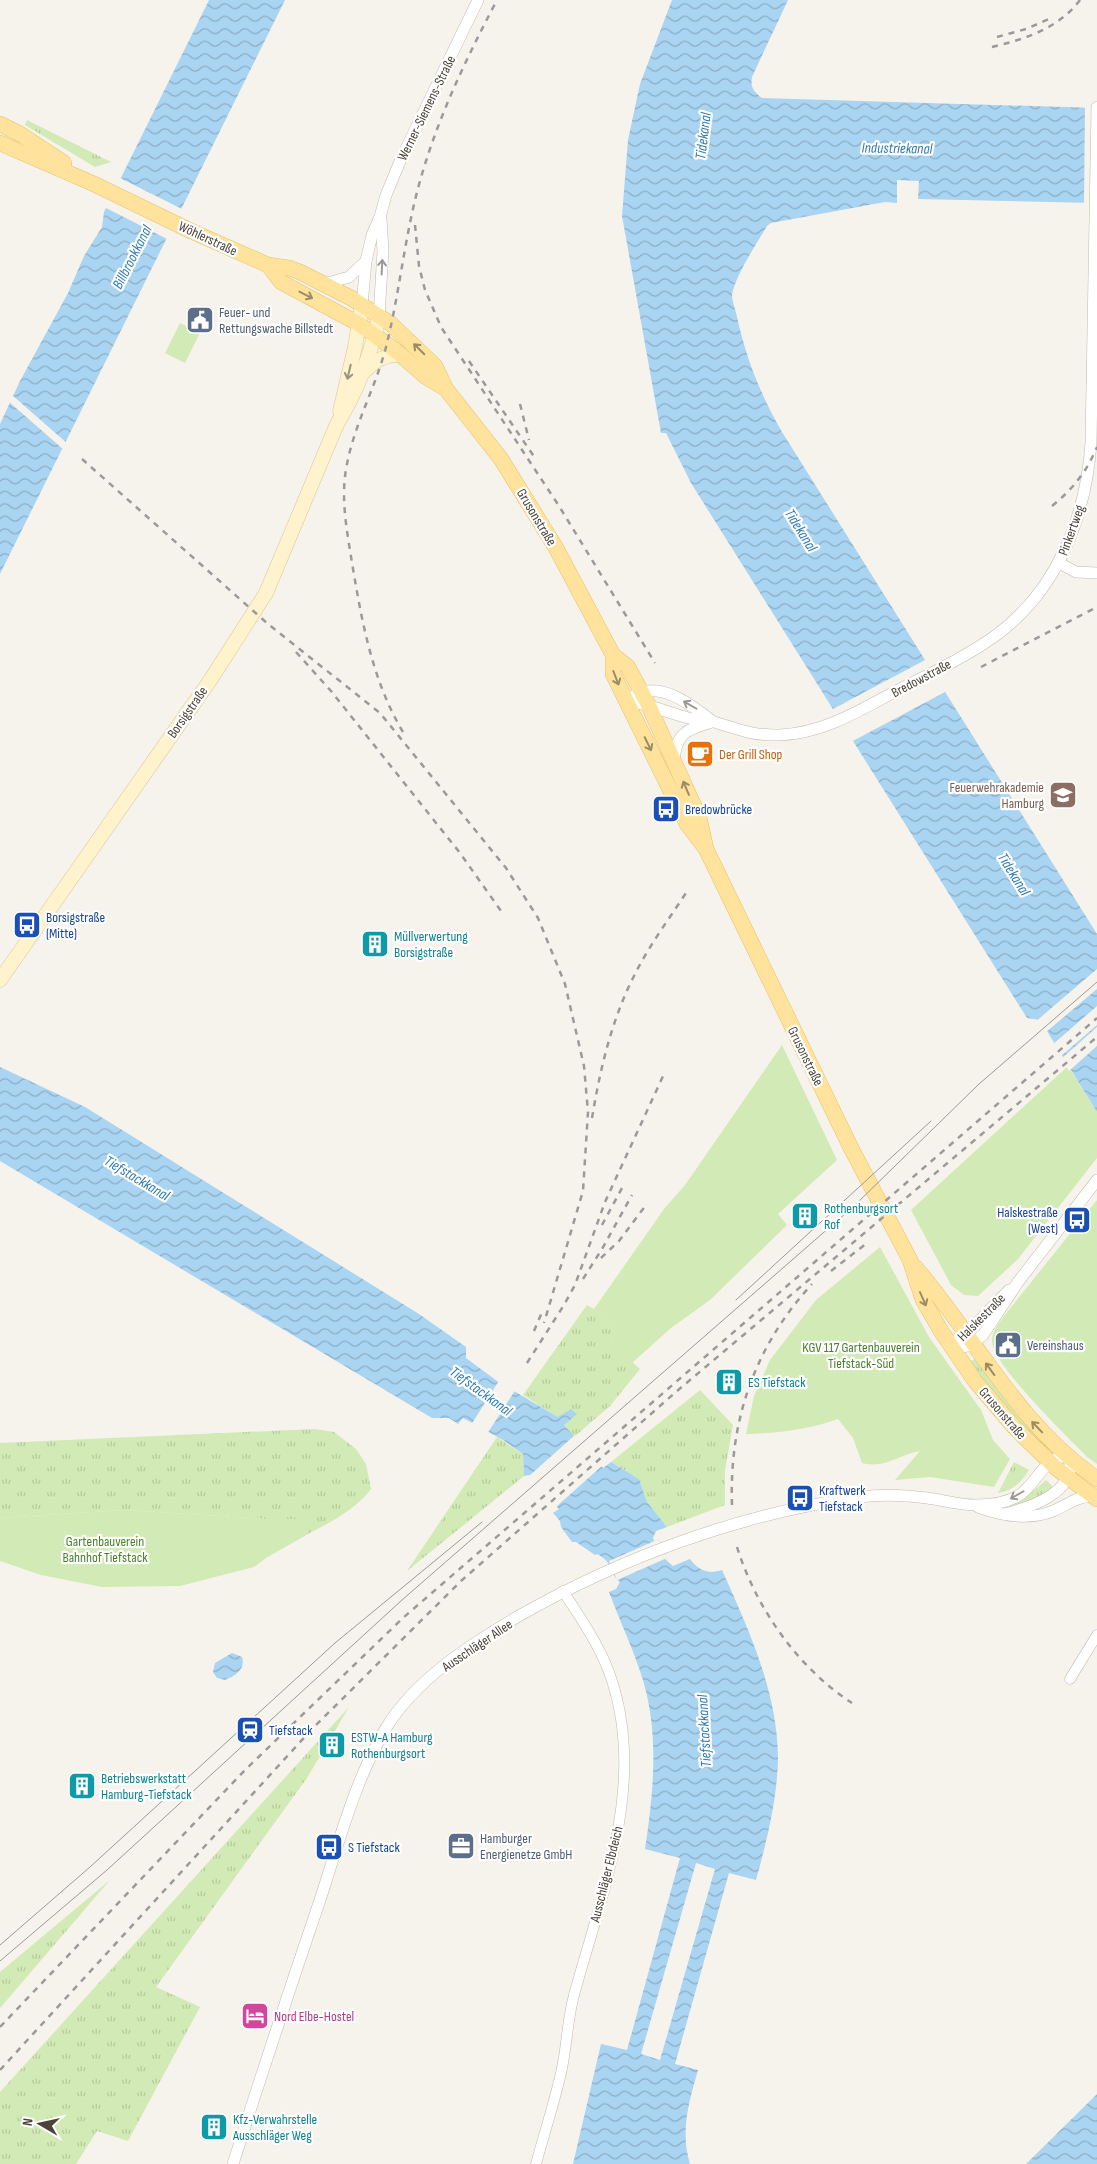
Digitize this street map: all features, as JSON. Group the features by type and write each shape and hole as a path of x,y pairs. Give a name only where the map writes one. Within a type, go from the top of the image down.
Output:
{"main road":[{"name":"Wöhlerstraße","path":"0,124 20,134 94,184"},
{"name":"Wöhlerstraße","path":"0,143 94,184 191,231 268,265 289,268 324,284 379,316"},
{"name":"Wöhlerstraße","path":"268,265 281,282 360,324"},
{"name":"Borsigstraße","path":"0,980 211,678 266,593 337,424 360,324 362,305"},
{"name":"Borsigstraße","path":"337,424 350,404 362,375 379,316"},
{"name":"Grusonstraße","path":"379,316 411,341 434,366 446,389 506,467 556,548 613,655 628,667 644,698 699,817 706,849"},
{"name":"Grusonstraße","path":"360,324 401,355 426,377 446,389"},
{"path":"362,375 379,359 394,354 401,355"},
{"name":"Grusonstraße","path":"613,655 613,674 687,824 706,849 855,1156 910,1260 923,1300 952,1348 999,1410 1050,1462 1095,1498"},
{"name":"Grusonstraße","path":"910,1260 937,1292 968,1338 1024,1412 1069,1457 1097,1479"}],"street":[{"name":"Werner-Siemens-Straße","path":"362,305 366,261 372,235 380,218 386,195 401,159 478,0"},
{"name":"Pinkertweg","path":"1059,563 1078,516 1090,464 1097,107"},
{"name":"Werner-Siemens-Straße","path":"379,316 383,251 380,218"},
{"path":"324,284 349,277 366,261"},
{"path":"1059,563 1076,572 1097,573"},
{"name":"Bredowstraße","path":"626,700 644,698 689,718 713,722 757,735 806,732 829,725 943,666 994,636 1019,616 1047,582 1059,563"},
{"name":"Bredowstraße","path":"644,698 650,689 664,692 694,707 713,722"},
{"path":"674,761 676,746 683,734 692,728 713,722"},
{"name":"Halskestraße","path":"952,1348 968,1338 983,1335 1018,1282 1097,1180"},
{"path":"1005,1514 1047,1498 1061,1488 1068,1478 1069,1457 1058,1457 1050,1462"},
{"name":"Ausschläger Allee","path":"972,1505 990,1504 1020,1495 1034,1482 1050,1462"},
{"name":"Ausschläger Allee","path":"233,2164 337,1846 366,1768 386,1727 412,1697 447,1663 490,1633 564,1591 663,1548 744,1522 860,1497 912,1496 972,1505 1005,1514 1028,1517 1041,1515 1081,1498 1095,1498"},
{"name":"Ausschläger Elbdeich","path":"536,2164 562,2072 571,2008 615,1849 621,1817 625,1771 624,1741 613,1683 598,1646 564,1591"},
{"path":"1070,1680 1097,1634"}],"green space":[{"path":"27,120 111,162 95,167 25,125"},
{"path":"180,323 200,333 185,363 165,353"},
{"path":"782,1045 837,1160 778,1214 787,1225 710,1300 671,1328 632,1363 610,1341 616,1334 594,1309 664,1209 685,1185"},
{"path":"1068,1066 1097,1112 1097,1158 1018,1259 978,1296 964,1295 951,1285 911,1210"},
{"path":"1097,1200 1097,1464 1087,1457 1064,1434 1017,1382 995,1351 992,1337 994,1330 1004,1316"},
{"name":"KGV 117 Gartenbauverein Tiefstack-Süd","path":"880,1247 929,1337 981,1410 993,1440 1010,1459 994,1487 930,1477 895,1480 920,1451 885,1463 862,1463 853,1438 838,1419 792,1430 746,1434 754,1396 770,1360 816,1300"},
{"path":"587,1305 594,1309 616,1334 610,1341 640,1369 610,1406 574,1437 558,1417 523,1395"},
{"path":"975,1359 1020,1417 1049,1448 1045,1450 1028,1433 969,1362"},
{"path":"700,1390 733,1425 725,1470 725,1505 667,1527 647,1502 639,1479 611,1462"},
{"path":"315,1429 334,1432 356,1449 366,1464 371,1489 350,1509 308,1534 305,1519 266,1519 124,1510 0,1518 0,1443"},
{"path":"497,1437 523,1454 524,1476 407,1571"},
{"path":"1014,1462 1029,1470 1016,1485 998,1493"},
{"path":"1046,1480 1054,1488 1028,1501 1000,1507 1024,1496"},
{"name":"Gartenbauverein Bahnhof Tiefstack","path":"124,1510 266,1519 306,1519 308,1534 254,1567 180,1586 102,1587 41,1575 0,1561 0,1518"},
{"path":"349,1707 307,1778 156,1987 200,2007 128,2141 97,2131 76,2164 0,2164 0,2092"},
{"path":"110,1880 0,2008 0,1972"}],"water":[{"name":"Billbrookkanal","path":"209,0 285,0 0,574 0,424 20,381 68,293 84,256 102,227 104,212"},
{"path":"672,0 788,0 752,77 753,89 762,98 1097,108 1097,203 918,199 919,181 897,180 897,203 885,202 771,223 767,226 747,260 737,279 732,295 750,362 767,405 782,432 1097,934 1097,1112 1040,1020 1027,1018 691,483 666,433 661,433 622,216 628,140 640,84"},
{"name":"Tiefstackkanal","path":"0,1067 85,1107 419,1314 466,1347 466,1358 497,1381 558,1417 571,1409 577,1414 564,1425 603,1468 611,1462 639,1479 647,1502 667,1527 656,1531 653,1538 654,1541 659,1539 667,1558 665,1559 673,1566 690,1559 697,1566 708,1572 722,1570 760,1662 773,1710 777,1734 778,1759 776,1790 771,1820 756,1880 729,1873 675,2064 698,2070 689,2105 686,2128 687,2152 690,2164 573,2164 601,2044 627,2050 680,1858 645,1849 653,1782 653,1737 646,1693 640,1671 609,1592 616,1589 620,1582 616,1579 609,1564 603,1557 595,1555 576,1542 572,1542 553,1513 559,1509 529,1475 524,1476 523,1454 503,1440 463,1418 458,1424 449,1418 432,1418 0,1161","holes":["696,1863 715,1869 660,2060 641,2054"]},
{"path":"232,1653 242,1657 241,1668 236,1674 225,1680 217,1678 213,1672 215,1663"},
{"path":"1097,2094 1097,2164 1026,2164"}],"pier":[{"path":"1085,105 1097,106 1097,205 1084,205"},
{"path":"118,177 184,210 169,240 104,207"},
{"path":"12,395 68,444 64,450 8,401"},
{"path":"927,659 947,691 851,742 831,710"},
{"path":"1097,969 1097,989 1045,1033 1039,1022 1035,1022"},
{"path":"1097,1006 1097,1025 1060,1057 1052,1045"},
{"path":"1097,1027 1097,1046 1069,1071 1061,1059"},
{"path":"500,1379 516,1389 487,1434 471,1425"},
{"path":"575,1435 603,1465 556,1507 529,1476"},
{"path":"659,1539 667,1558 617,1580 609,1561"}],"tram line":[{"path":"0,1961 107,1870 402,1600 854,1206 979,1084 1097,982"},
{"path":"736,1300 931,1121"},
{"path":"0,1945 90,1867 335,1643 482,1522"}],"railway":[{"path":"403,732 383,692 364,629 346,526 345,476 355,433 383,359 396,303 410,221 427,157 444,111 474,44 497,0"},
{"path":"992,47 1029,36 1051,26 1080,0"},
{"path":"997,37 1026,29 1049,19"},
{"path":"415,225 419,266 425,290 441,327 559,506 655,663"},
{"path":"469,361 535,458"},
{"path":"520,404 529,440"},
{"path":"1052,506 1079,479 1097,447"},
{"path":"82,459 268,624 380,713 506,868 538,918 565,984 584,1066 588,1112 583,1191 544,1323"},
{"path":"981,667 1097,607"},
{"path":"296,652 331,691 460,853 501,911"},
{"path":"592,1118 607,1046 625,995 645,955 688,890"},
{"path":"0,2027 245,1770 404,1617 1097,1018"},
{"path":"0,2070 313,1728 461,1581 677,1391 1097,1037"},
{"path":"527,1363 575,1285 605,1202 664,1074"},
{"path":"602,1225 622,1188"},
{"path":"583,1279 632,1195"},
{"path":"601,1258 619,1241 646,1205"},
{"path":"831,1271 867,1243"},
{"path":"732,1505 735,1443 741,1414 750,1386 761,1359 775,1333 812,1284"},
{"path":"534,1331 542,1312"},
{"path":"737,1547 755,1592 781,1635 814,1672 832,1689 852,1703"}],"place":[{"name":"Feuer- und Rettungswache Billstedt","path":"200,320"},
{"name":"Der Grill Shop","path":"700,754"},
{"name":"Feuerwehrakademie Hamburg","path":"1063,795"},
{"name":"Bredowbrücke","path":"666,809"},
{"name":"Borsigstraße (Mitte)","path":"27,925"},
{"name":"Müllverwertung Borsigstraße","path":"375,944"},
{"name":"Rothenburgsort Rof","path":"805,1216"},
{"name":"Halskestraße (West)","path":"1077,1220"},
{"name":"Vereinshaus","path":"1008,1345"},
{"name":"ES Tiefstack","path":"729,1382"},
{"name":"Kraftwerk Tiefstack","path":"800,1498"},
{"name":"Tiefstack","path":"250,1730"},
{"name":"ESTW-A Hamburg Rothenburgsort","path":"332,1745"},
{"name":"Betriebswerkstatt Hamburg-Tiefstack","path":"82,1786"},
{"name":"Hamburger Energienetze GmbH","path":"461,1846"},
{"name":"S Tiefstack","path":"329,1847"},
{"name":"Nord Elbe-Hostel","path":"255,2016"},
{"name":"Kfz-Verwahrstelle Ausschläger Weg","path":"214,2127"}],"water label":[{"name":"Tidekanal","path":"703,136"},
{"name":"Industriekanal","path":"897,148"},
{"name":"Tidekanal","path":"801,530"},
{"name":"Tidekanal","path":"1014,874"}]}
